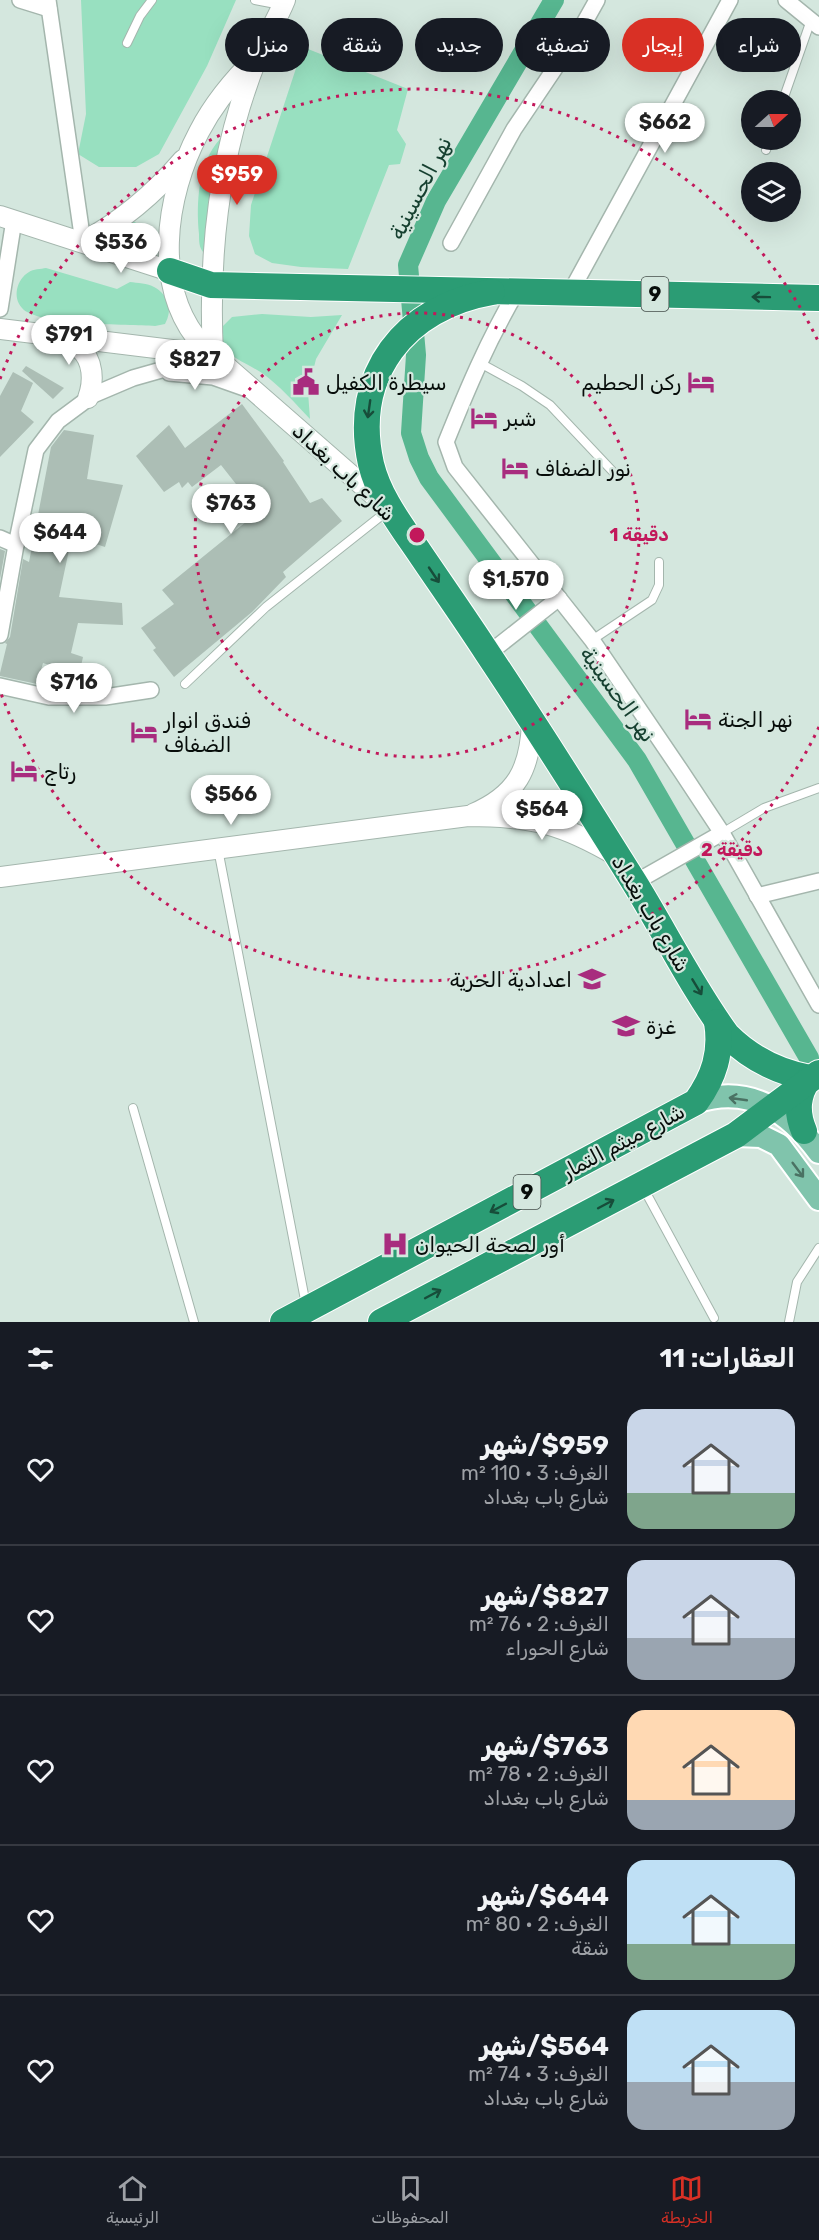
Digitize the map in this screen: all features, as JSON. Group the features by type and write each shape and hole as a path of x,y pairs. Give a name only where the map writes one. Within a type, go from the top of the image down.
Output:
{"highway":[{"path":"170,270 211,285 466,294"},
{"name":"9","path":"466,294 517,291 819,298"},
{"path":"390,509 371,463 368,417 372,393 380,371 400,336 426,315 466,294"},
{"name":"شارع باب بغداد","path":"390,509 488,654 617,856 717,1022 750,1056 778,1070 814,1076"},
{"name":"شارع ميثم التمار","path":"283,1322 696,1102 706,1087 718,1057 720,1040 717,1022"},
{"name":"9","path":"381,1322 735,1135 814,1076"},
{"path":"804,1131 798,1108 801,1092 814,1076"}],"main road":[{"path":"696,1102 707,1098 733,1098 774,1108 804,1131 819,1152"},
{"path":"782,1149 780,1139 785,1130 795,1127 804,1131"},
{"path":"735,1135 761,1136 770,1139 782,1149 819,1199"}],"street":[{"path":"20,0 49,5 83,242"},
{"path":"451,243 514,129 578,34 597,0"},
{"path":"570,292 730,0"},
{"path":"786,0 815,23"},
{"path":"276,18 284,3"},
{"path":"83,242 129,213 171,175 188,153 224,91 242,72"},
{"path":"213,355 211,285 218,209 227,157 240,106 252,72"},
{"name":"شارع باب بغداد","path":"188,153 172,211 170,270 173,295 182,317 195,338 213,355 390,509"},
{"path":"0,309 7,218 170,270"},
{"path":"517,291 478,362 446,442 455,467 592,640 722,833 819,1005"},
{"path":"0,329 213,355"},
{"path":"54,335 80,348 87,358 92,372 93,385 88,398"},
{"path":"0,635 36,450 58,421 88,398 112,385 213,355"},
{"path":"133,378 165,373 197,374 228,381 258,394"},
{"path":"0,538 16,545"},
{"path":"488,654 559,598"},
{"path":"0,686 49,698 105,697 151,690"},
{"path":"468,816 491,806 510,791 524,771 531,748 532,723"},
{"path":"0,877 468,816 507,816 546,823 583,836 617,856"},
{"path":"634,883 722,833"},
{"path":"758,896 819,881"}],"lane":[{"path":"127,43 140,16 152,0"},
{"path":"255,0 284,3"},
{"path":"787,90 815,23"},
{"path":"478,362 522,386 550,405 617,476"},
{"path":"185,684 266,608 390,509"},
{"path":"592,640 652,600 659,585 659,562"},
{"path":"722,833 764,808 819,788"},
{"path":"218,847 307,1310"},
{"path":"133,1108 194,1322"},
{"path":"642,1185 714,1318"},
{"path":"789,1322 796,1282 819,1248"}],"green space":[{"path":"81,0 236,0 228,18 225,18 225,25 207,66 159,154 136,167 99,167 78,154 86,114"},
{"path":"309,49 321,54 321,72 366,72 408,89 397,130 406,144 400,164 389,165 348,269 272,263 255,254 249,236 251,205 295,72 309,72"},
{"path":"220,139 223,140 208,207 207,249 203,252 198,222 200,184 207,160"},
{"path":"126,218 149,229 140,243 119,232"},
{"path":"46,268 117,289 130,282 152,286 163,294 168,303 169,313 165,324 155,326 64,321 31,314 19,304 17,288 21,279 29,272"},
{"path":"262,314 311,317 342,315 316,359 308,392 310,419 269,378 234,357 219,344 221,328 232,317"}],"building":[{"path":"26,366 64,388 53,399 22,371"},
{"path":"13,372 33,383 21,411 34,422 0,457 0,396"},
{"path":"242,404 284,461 310,503 322,498 342,521 283,572 286,577 252,612 174,677 153,650 156,648 141,628 174,604 162,590 258,512 221,465 192,487 188,482 182,488 179,482 164,492 136,456 169,425 185,448"},
{"path":"64,430 94,435 87,479 123,485 105,547 72,536 59,597 122,603 123,625 78,623 71,653 83,657 79,675 43,663 37,684 0,676 0,673 7,644 5,643 10,637 23,559 29,562 51,447"},
{"path":"0,549 5,551 0,579"}],"waterway":[{"name":"نهر الحسينية","path":"554,0 436,201 408,265 416,355 411,433 419,458 429,478 637,760 809,1058"}],"place":[{"name":"سيطرة الكفيل","path":"306,382"},
{"name":"ركن الحطيم","path":"701,382"},
{"name":"شبر","path":"484,418"},
{"name":"نور الضفاف","path":"515,468"},
{"name":"نهر الجنة","path":"698,719"},
{"name":"فندق انوار الضفاف","path":"144,732"},
{"name":"رتاج","path":"24,771"},
{"name":"اعدادية الحرية","path":"592,979"},
{"name":"غزة","path":"626,1026"},
{"name":"أور لصحة الحيوان","path":"395,1244"}]}
